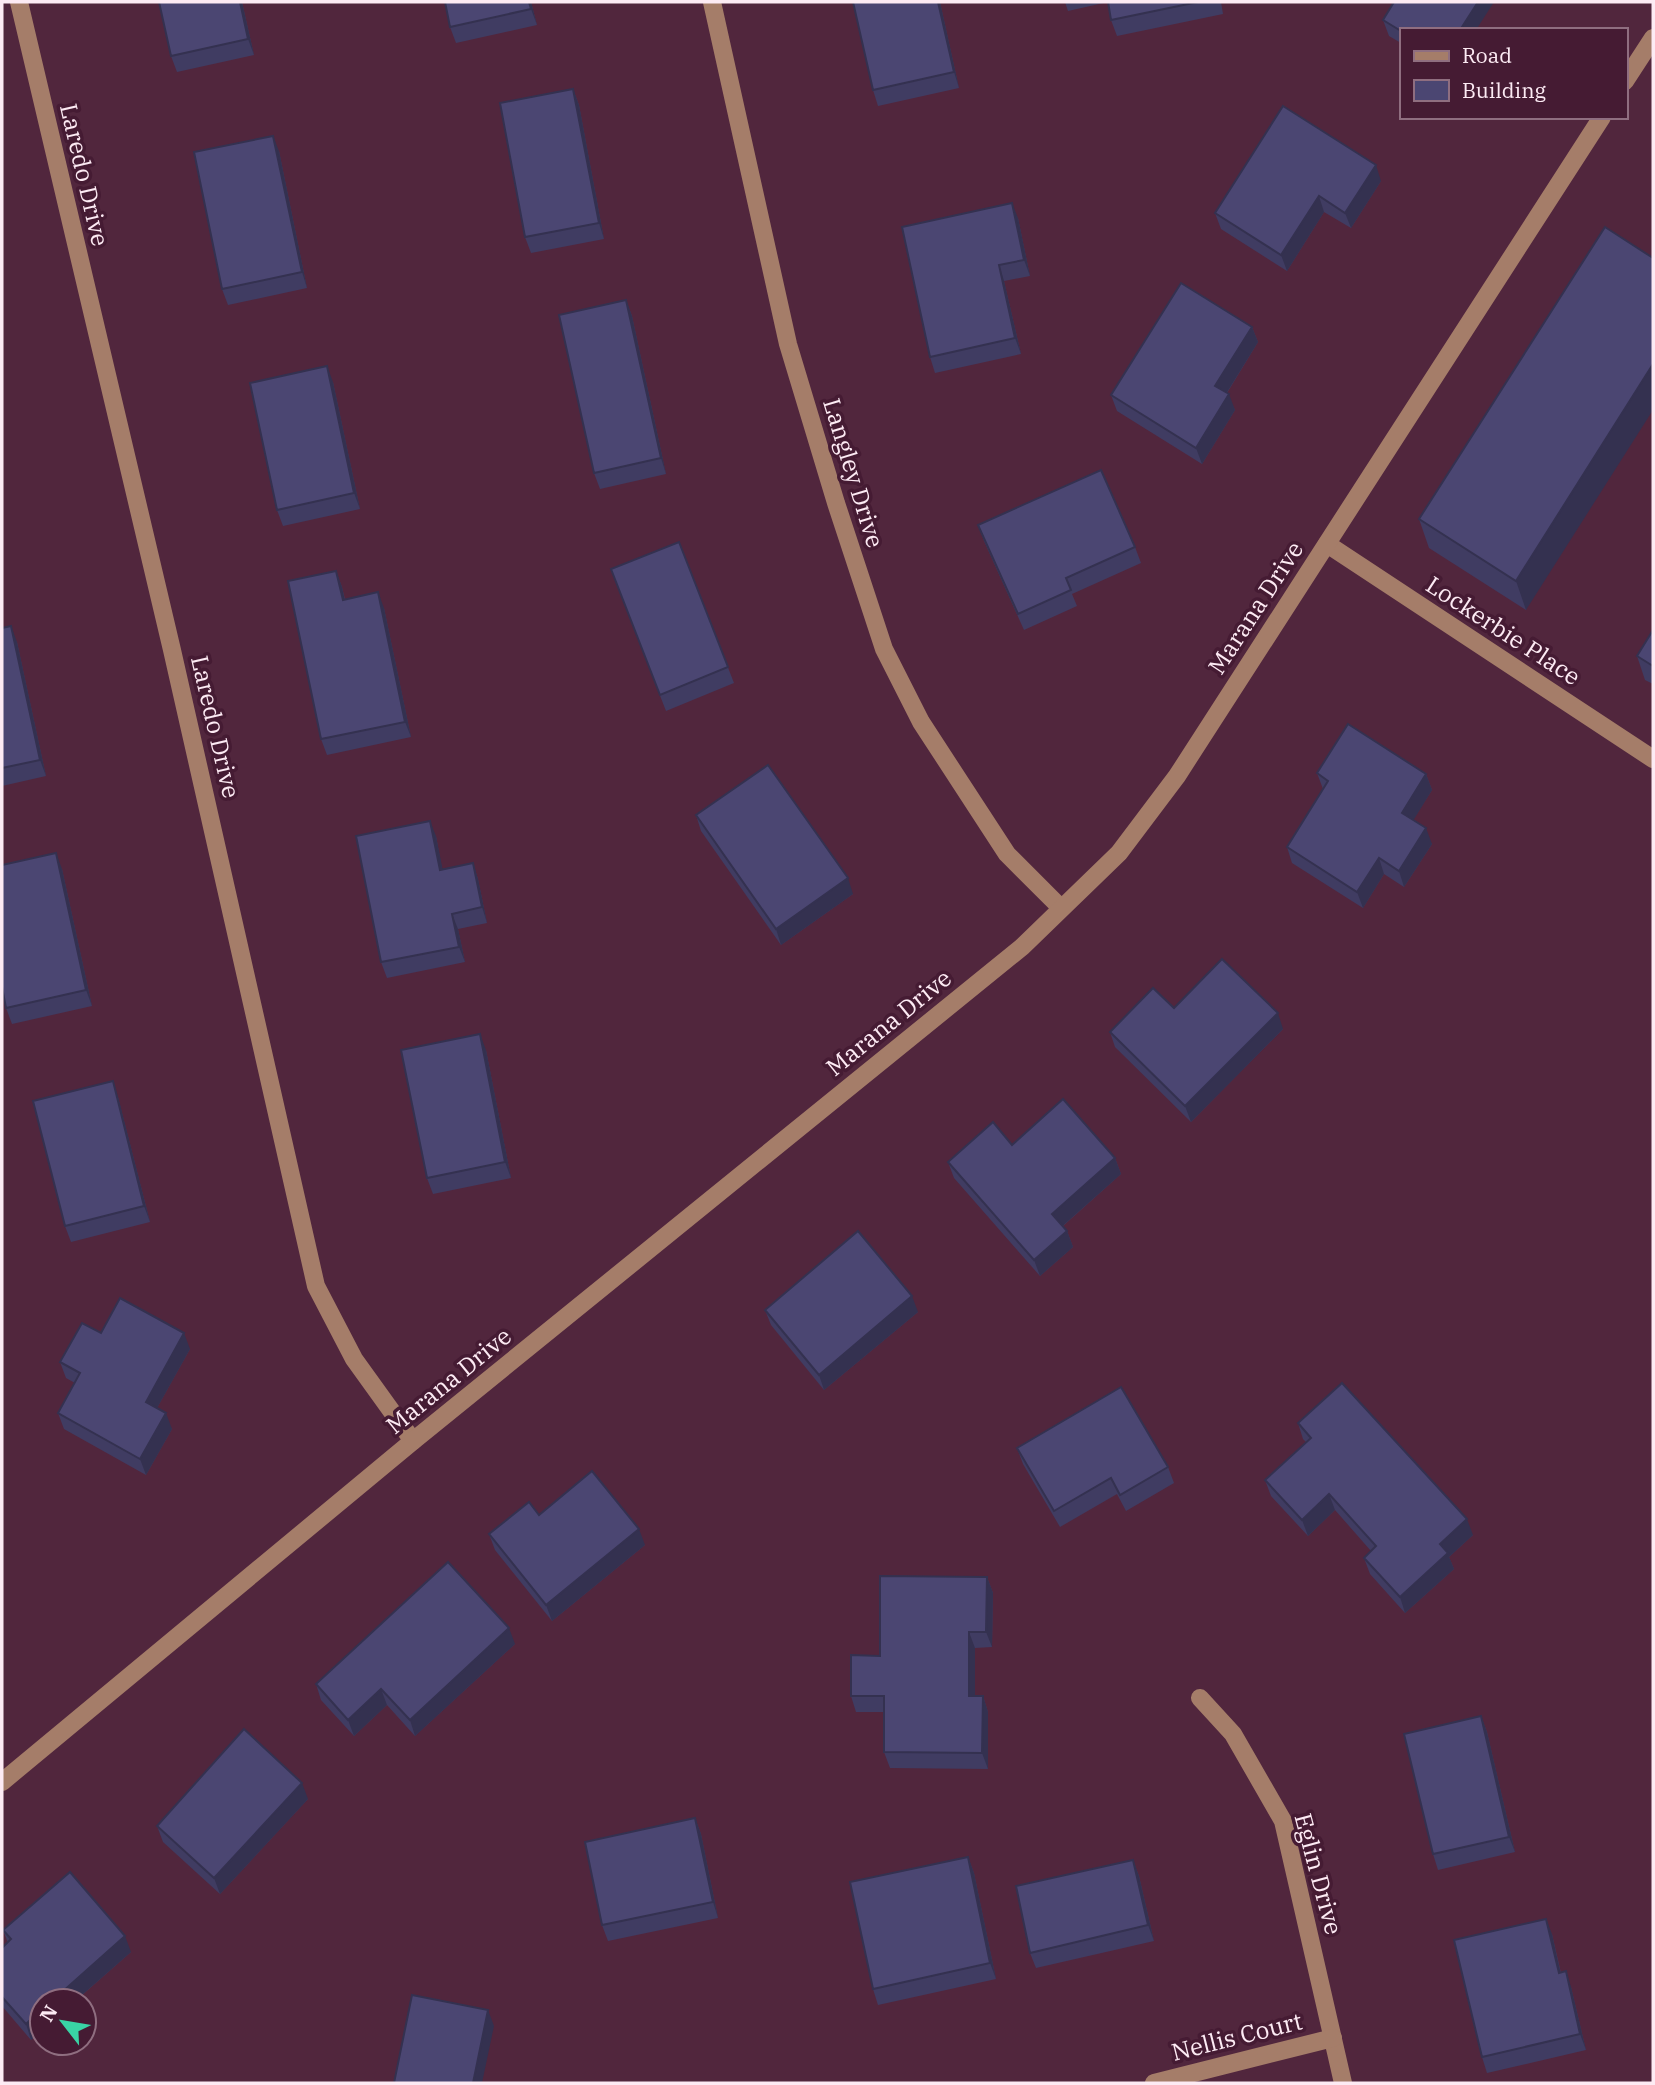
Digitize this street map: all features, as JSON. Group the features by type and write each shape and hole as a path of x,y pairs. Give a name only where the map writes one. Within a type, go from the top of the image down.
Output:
{"street":[{"name":"Laredo Drive","path":"19,2 173,650 316,1286 354,1359 413,1441"},
{"name":"Langley Drive","path":"712,2 788,344 884,649 921,722 1007,854 1061,908"},
{"path":"1627,78 1653,38"},
{"name":"Marana Drive","path":"2,1782 413,1441 1022,947 1119,853 1177,776 1601,119"},
{"name":"Lockerbie Place","path":"1327,544 1653,759"},
{"name":"Eglin Drive","path":"1200,1698 1233,1734 1283,1821 1343,2083"},
{"name":"Nellis Court","path":"1154,2083 1333,2038"}],"building":[{"path":"159,2 240,2 248,39 171,56"},
{"path":"445,2 529,2 531,9 450,27"},
{"path":"853,2 938,2 954,72 873,90"},
{"path":"1108,2 1198,2 1111,20"},
{"path":"1394,2 1478,2 1461,28 1400,28 1400,30 1383,20"},
{"path":"573,89 599,223 525,237 500,103"},
{"path":"1283,106 1376,165 1345,213 1319,196 1281,255 1215,213"},
{"path":"273,136 302,272 222,289 194,152"},
{"path":"1012,203 1024,260 999,265 1015,338 930,357 902,227"},
{"path":"1605,227 1653,258 1653,364 1516,581 1419,519"},
{"path":"1181,283 1252,327 1215,386 1229,394 1196,448 1111,395"},
{"path":"626,300 661,458 594,473 559,315"},
{"path":"327,366 354,493 277,510 250,383"},
{"path":"1101,470 1135,547 1066,578 1071,590 1018,614 978,525"},
{"path":"679,542 728,667 660,695 611,569"},
{"path":"336,571 343,600 378,592 405,722 321,739 288,581"},
{"path":"11,626 40,760 2,768 2,628"},
{"path":"1653,630 1653,666 1637,656"},
{"path":"1348,724 1426,774 1402,813 1426,828 1399,871 1379,858 1357,892 1287,847 1328,781 1317,773"},
{"path":"768,765 848,878 776,929 696,815"},
{"path":"430,821 440,870 473,863 482,907 452,914 459,947 381,962 356,836"},
{"path":"56,853 86,990 6,1008 2,987 2,865"},
{"path":"1222,959 1278,1013 1185,1106 1110,1032 1153,988 1174,1008"},
{"path":"480,1034 505,1162 427,1178 401,1050"},
{"path":"113,1081 144,1206 65,1226 33,1101"},
{"path":"1063,1099 1115,1158 1052,1214 1067,1231 1034,1260 948,1162 993,1122 1012,1145"},
{"path":"858,1231 912,1296 819,1375 765,1310"},
{"path":"120,1298 184,1333 146,1402 166,1413 140,1459 58,1413 80,1373 60,1362 82,1323 101,1333"},
{"path":"1342,1383 1467,1519 1440,1544 1448,1553 1400,1597 1364,1558 1376,1546 1329,1494 1302,1520 1265,1480 1311,1438 1298,1423"},
{"path":"1121,1387 1168,1467 1120,1495 1111,1478 1054,1511 1017,1448"},
{"path":"592,1471 639,1529 546,1605 489,1534 529,1502 539,1515"},
{"path":"448,1562 509,1628 410,1720 381,1689 348,1720 316,1684"},
{"path":"880,1576 987,1577 986,1632 969,1632 969,1696 983,1696 982,1753 884,1752 884,1696 851,1696 851,1655 880,1656"},
{"path":"1481,1716 1509,1837 1433,1854 1404,1734"},
{"path":"244,1729 302,1783 214,1878 157,1826"},
{"path":"695,1818 713,1902 602,1925 585,1842"},
{"path":"968,1857 990,1963 873,1989 850,1882"},
{"path":"1133,1860 1148,1925 1030,1953 1016,1886"},
{"path":"70,1872 125,1936 68,1987 28,1987 26,2024 2,1997 2,1948 11,1939 3,1930"},
{"path":"1546,1919 1559,1973 1566,1971 1580,2034 1482,2057 1454,1940"},
{"path":"412,1995 488,2010 473,2083 394,2083"}]}
